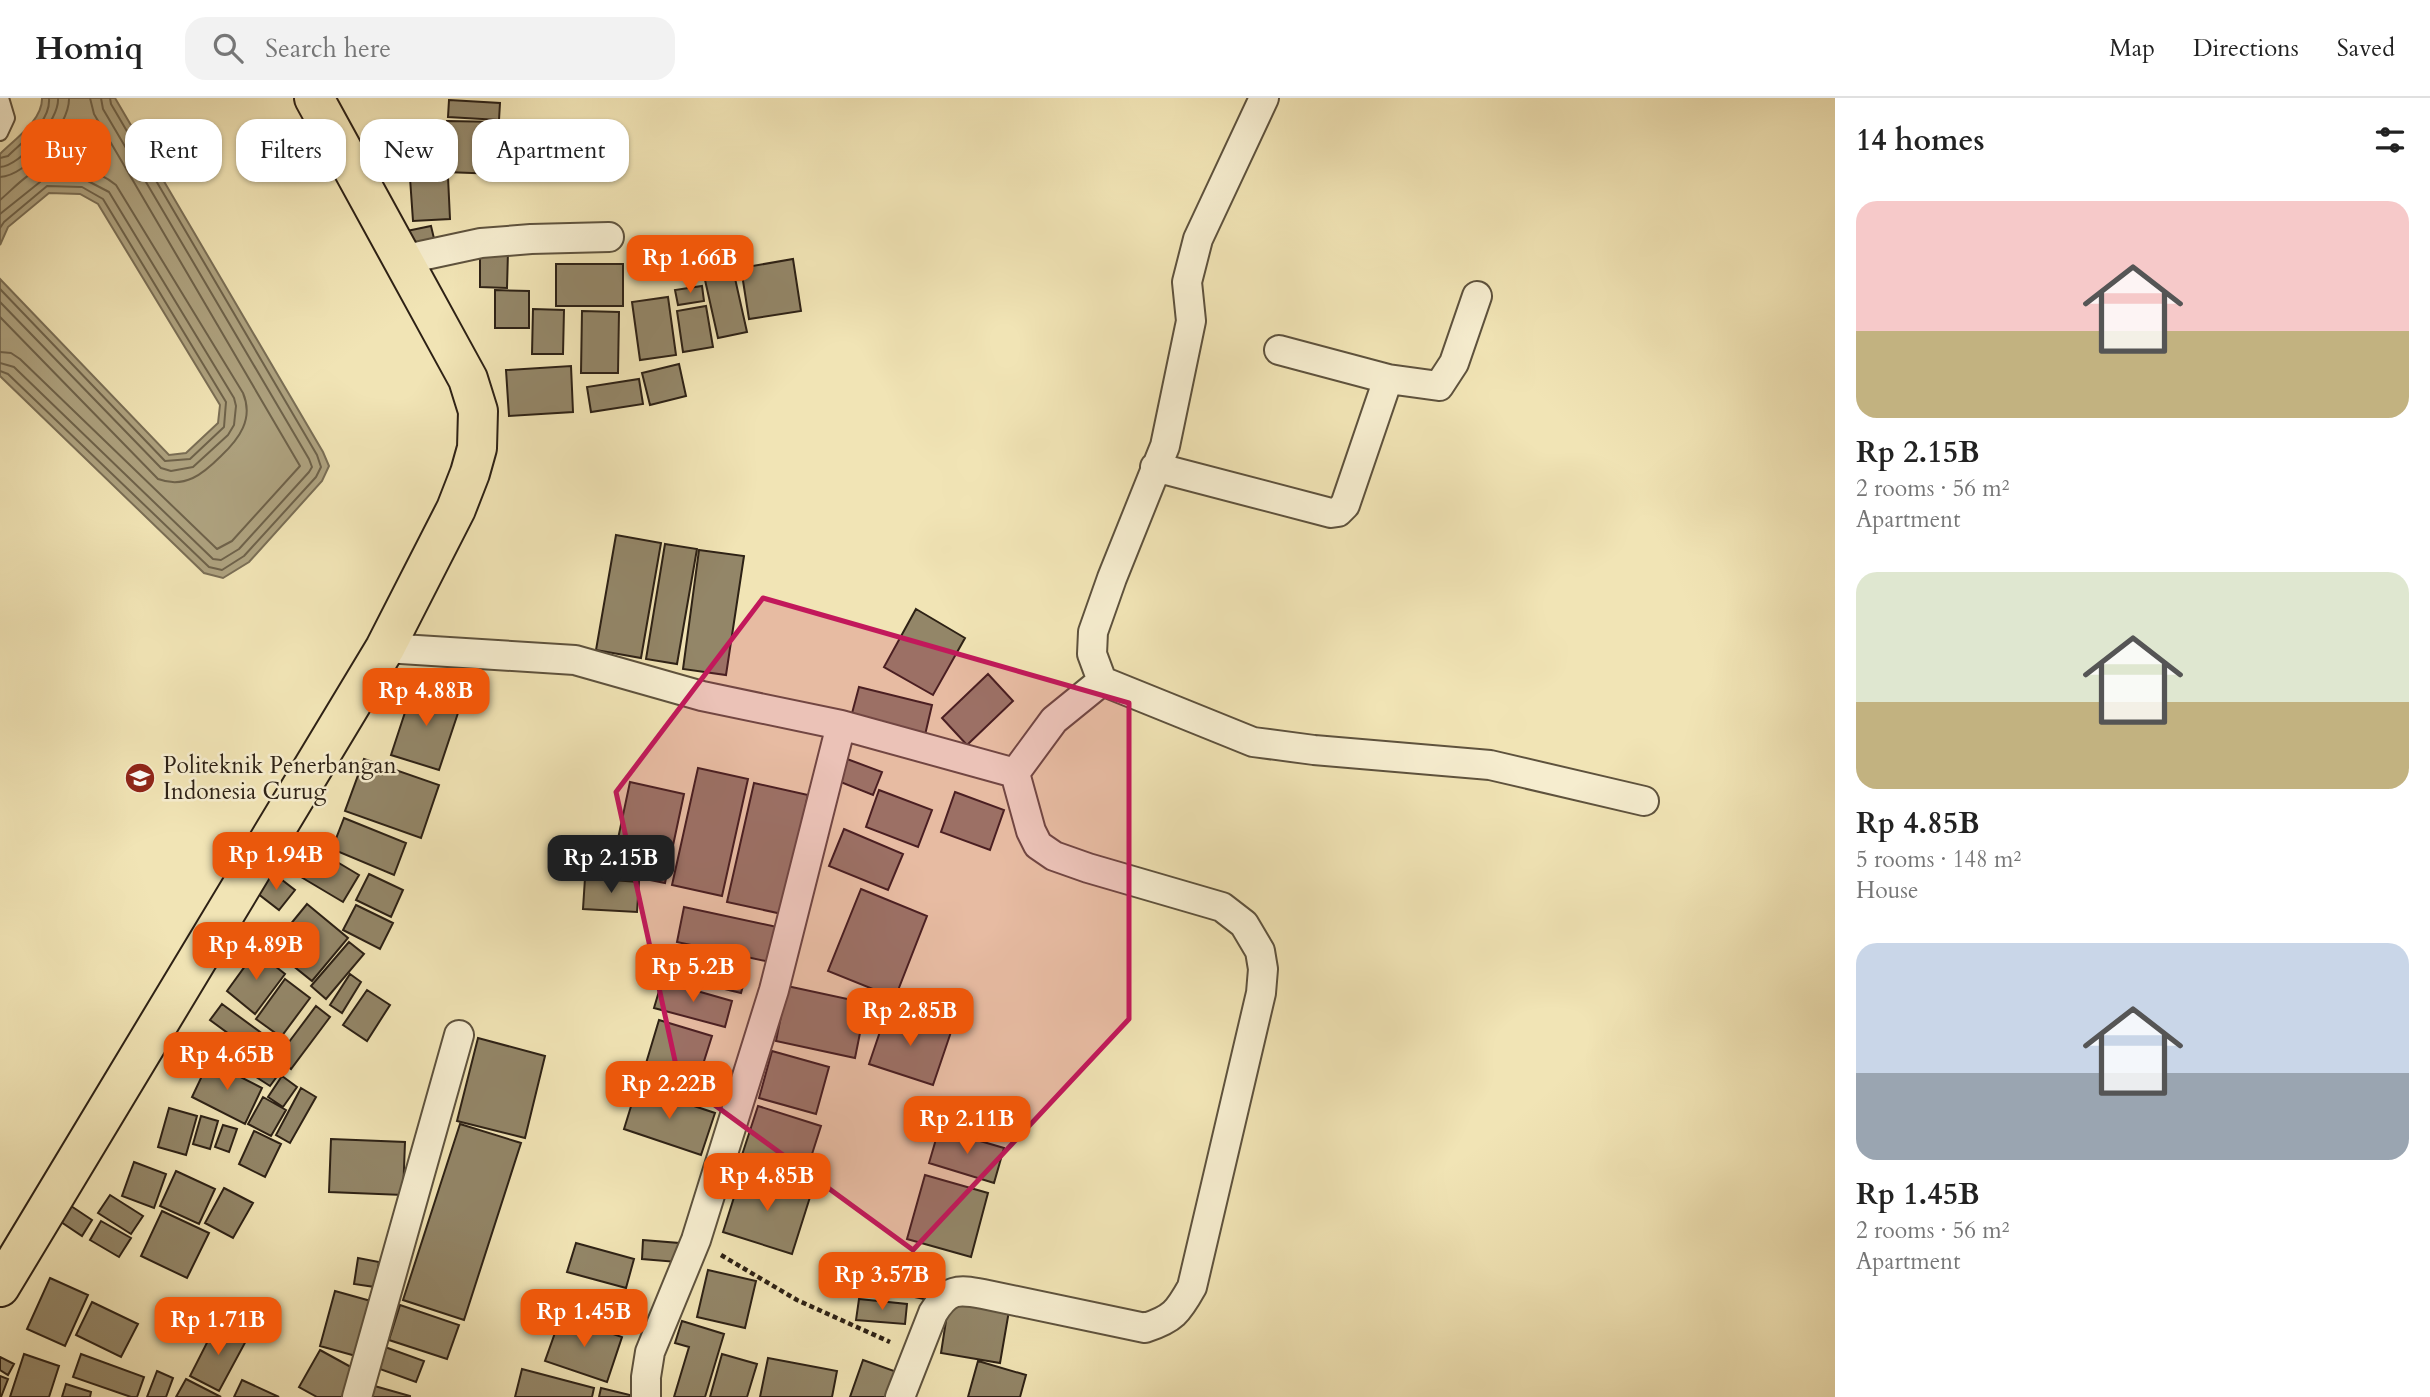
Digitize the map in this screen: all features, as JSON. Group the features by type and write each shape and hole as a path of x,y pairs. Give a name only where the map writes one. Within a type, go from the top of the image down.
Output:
{"main road":[{"path":"0,1287 385,648 456,509 470,473 479,430 478,411 468,379 314,98"}],"street":[{"path":"1264,98 1198,239 1187,282 1191,321 1165,446 1093,632 1092,654 1102,681 1253,742 1490,765 1644,802"},
{"path":"402,260 481,243 609,237"},
{"path":"1279,350 1388,379 1439,386 1454,363 1477,296"},
{"path":"1155,467 1331,513 1338,512 1345,505 1388,379"},
{"path":"385,648 575,660 702,696 841,725 1015,773"},
{"path":"1015,773 1054,720 1102,681"},
{"path":"646,1397 650,1352 696,1240 774,990 841,725"},
{"path":"900,1397 916,1354 941,1301 956,1291 983,1294 1145,1328 1164,1321 1179,1311 1192,1287 1261,993 1263,969 1260,951 1244,924 1222,907 1054,856 1038,845 1031,831 1015,773"},
{"path":"357,1397 459,1035"}],"lane":[{"path":"0,133 7,118 1,98"}],"path":[{"path":"696,1240 797,1300 916,1354"}],"highlighted area":[{"path":"763,598 1129,703 1129,1019 913,1250 679,1079 616,792"}],"water":[{"path":"42,98 115,98 127,119 125,119 125,182 164,182 329,466 322,481 249,562 223,578 204,573 0,376 0,279 169,455 186,453 218,423 220,405 98,204 80,194 49,193 8,227 0,245 0,154 21,134 21,182 111,182 111,119 34,119"}],"building":[{"path":"449,100 500,103 499,119 448,117"},
{"path":"458,121 472,121 472,173 458,172"},
{"path":"410,182 448,182 450,219 413,221"},
{"path":"431,226 437,251 403,258 397,233"},
{"path":"480,250 508,251 507,288 480,287"},
{"path":"793,259 801,311 749,319 741,268"},
{"path":"556,264 623,264 623,306 556,306"},
{"path":"732,265 747,332 718,338 703,271"},
{"path":"702,286 704,301 678,305 675,290"},
{"path":"495,290 529,291 529,328 495,328"},
{"path":"668,297 676,355 640,360 632,302"},
{"path":"706,306 713,347 683,352 677,311"},
{"path":"533,309 564,310 563,354 532,354"},
{"path":"582,311 619,312 618,373 581,373"},
{"path":"679,364 686,396 650,405 642,373"},
{"path":"571,366 573,412 509,416 506,370"},
{"path":"639,379 643,404 591,412 587,387"},
{"path":"616,535 661,543 641,658 596,650"},
{"path":"665,544 697,549 677,664 646,659"},
{"path":"699,550 744,556 726,675 683,669"},
{"path":"916,609 965,638 933,695 884,667"},
{"path":"988,674 1013,701 967,745 942,718"},
{"path":"414,685 462,701 439,770 391,755"},
{"path":"859,687 932,705 925,735 851,717"},
{"path":"364,759 439,785 421,838 345,811"},
{"path":"847,759 882,772 873,795 838,781"},
{"path":"698,768 748,779 722,896 672,885"},
{"path":"630,782 684,794 665,883 611,872"},
{"path":"754,783 808,795 782,914 727,902"},
{"path":"879,790 932,810 918,847 866,827"},
{"path":"955,792 1004,810 990,850 941,832"},
{"path":"344,818 406,843 394,875 332,849"},
{"path":"844,829 903,854 888,890 829,866"},
{"path":"317,850 359,875 343,902 301,877"},
{"path":"273,873 295,890 279,910 257,893"},
{"path":"369,874 403,890 391,917 356,900"},
{"path":"585,878 639,882 637,912 583,909"},
{"path":"861,889 927,916 895,998 828,971"},
{"path":"307,904 348,938 312,981 271,948"},
{"path":"356,905 393,923 380,949 343,930"},
{"path":"684,907 777,927 770,962 677,942"},
{"path":"349,942 364,954 326,999 311,986"},
{"path":"696,950 749,964 741,993 688,980"},
{"path":"256,951 285,974 255,1014 227,991"},
{"path":"350,974 361,982 342,1013 330,1005"},
{"path":"285,979 310,998 281,1037 256,1019"},
{"path":"662,981 732,1001 725,1027 654,1008"},
{"path":"787,986 866,1003 855,1058 776,1041"},
{"path":"367,990 390,1005 367,1041 343,1025"},
{"path":"222,1004 271,1040 259,1056 210,1020"},
{"path":"316,1006 330,1017 291,1069 277,1058"},
{"path":"887,1011 951,1032 933,1085 869,1064"},
{"path":"659,1020 712,1036 693,1096 641,1080"},
{"path":"478,1038 545,1056 525,1138 457,1121"},
{"path":"772,1051 829,1067 816,1114 759,1098"},
{"path":"243,1052 278,1075 270,1086 236,1064"},
{"path":"209,1061 262,1088 245,1124 192,1097"},
{"path":"282,1076 297,1087 283,1107 268,1097"},
{"path":"637,1087 715,1113 701,1155 624,1129"},
{"path":"301,1088 316,1097 290,1143 276,1135"},
{"path":"263,1097 286,1110 271,1136 248,1124"},
{"path":"758,1106 821,1126 805,1176 742,1155"},
{"path":"169,1108 197,1116 186,1155 158,1147"},
{"path":"201,1116 218,1121 210,1149 193,1144"},
{"path":"460,1124 521,1143 464,1320 403,1300"},
{"path":"223,1125 237,1129 229,1152 215,1147"},
{"path":"939,1129 1004,1148 994,1183 929,1163"},
{"path":"254,1131 281,1144 265,1177 239,1164"},
{"path":"331,1139 405,1142 403,1195 329,1192"},
{"path":"134,1162 166,1174 154,1208 122,1196"},
{"path":"176,1171 215,1189 199,1224 160,1206"},
{"path":"742,1172 811,1194 792,1254 723,1232"},
{"path":"925,1175 988,1193 971,1257 907,1239"},
{"path":"224,1188 253,1203 233,1238 205,1223"},
{"path":"110,1195 143,1216 131,1234 98,1213"},
{"path":"71,1206 92,1220 82,1236 61,1222"},
{"path":"162,1211 209,1233 187,1278 141,1256"},
{"path":"101,1221 131,1238 119,1257 90,1240"},
{"path":"643,1240 679,1243 677,1262 642,1259"},
{"path":"576,1243 634,1259 626,1288 567,1272"},
{"path":"902,1254 942,1262 934,1301 895,1293"},
{"path":"358,1258 379,1262 375,1287 354,1284"},
{"path":"708,1270 756,1281 745,1328 697,1317"},
{"path":"50,1278 88,1295 65,1346 27,1329"},
{"path":"335,1291 378,1303 363,1358 320,1346"},
{"path":"950,1295 1010,1305 1000,1363 941,1353"},
{"path":"859,1299 907,1304 905,1324 856,1320"},
{"path":"92,1302 138,1324 121,1357 76,1335"},
{"path":"400,1305 459,1325 447,1359 389,1340"},
{"path":"561,1316 622,1337 607,1382 545,1361"},
{"path":"682,1321 724,1334 705,1397 674,1397 689,1347 675,1343"},
{"path":"217,1323 247,1339 219,1391 190,1376"},
{"path":"385,1347 424,1361 416,1382 377,1368"},
{"path":"320,1350 360,1372 346,1397 317,1397 299,1387"},
{"path":"24,1354 59,1366 49,1397 10,1397"},
{"path":"81,1354 144,1377 137,1397 73,1377"},
{"path":"722,1354 757,1364 747,1397 710,1397"},
{"path":"0,1357 14,1364 8,1375 0,1370"},
{"path":"768,1358 837,1371 832,1397 760,1397"},
{"path":"863,1360 897,1372 888,1397 850,1397"},
{"path":"978,1361 1026,1375 1020,1397 968,1397"},
{"path":"522,1369 594,1388 592,1397 515,1397"},
{"path":"157,1371 173,1378 166,1397 147,1397"},
{"path":"0,1376 8,1379 1,1397 0,1397"},
{"path":"186,1379 221,1397 176,1397"},
{"path":"242,1380 279,1397 234,1397"},
{"path":"66,1384 91,1392 90,1397 62,1397"},
{"path":"371,1385 410,1396 410,1397 367,1397"},
{"path":"601,1388 634,1396 599,1397"}],"place":[{"name":"Politeknik Penerbangan Indonesia Curug","path":"140,778"}]}
